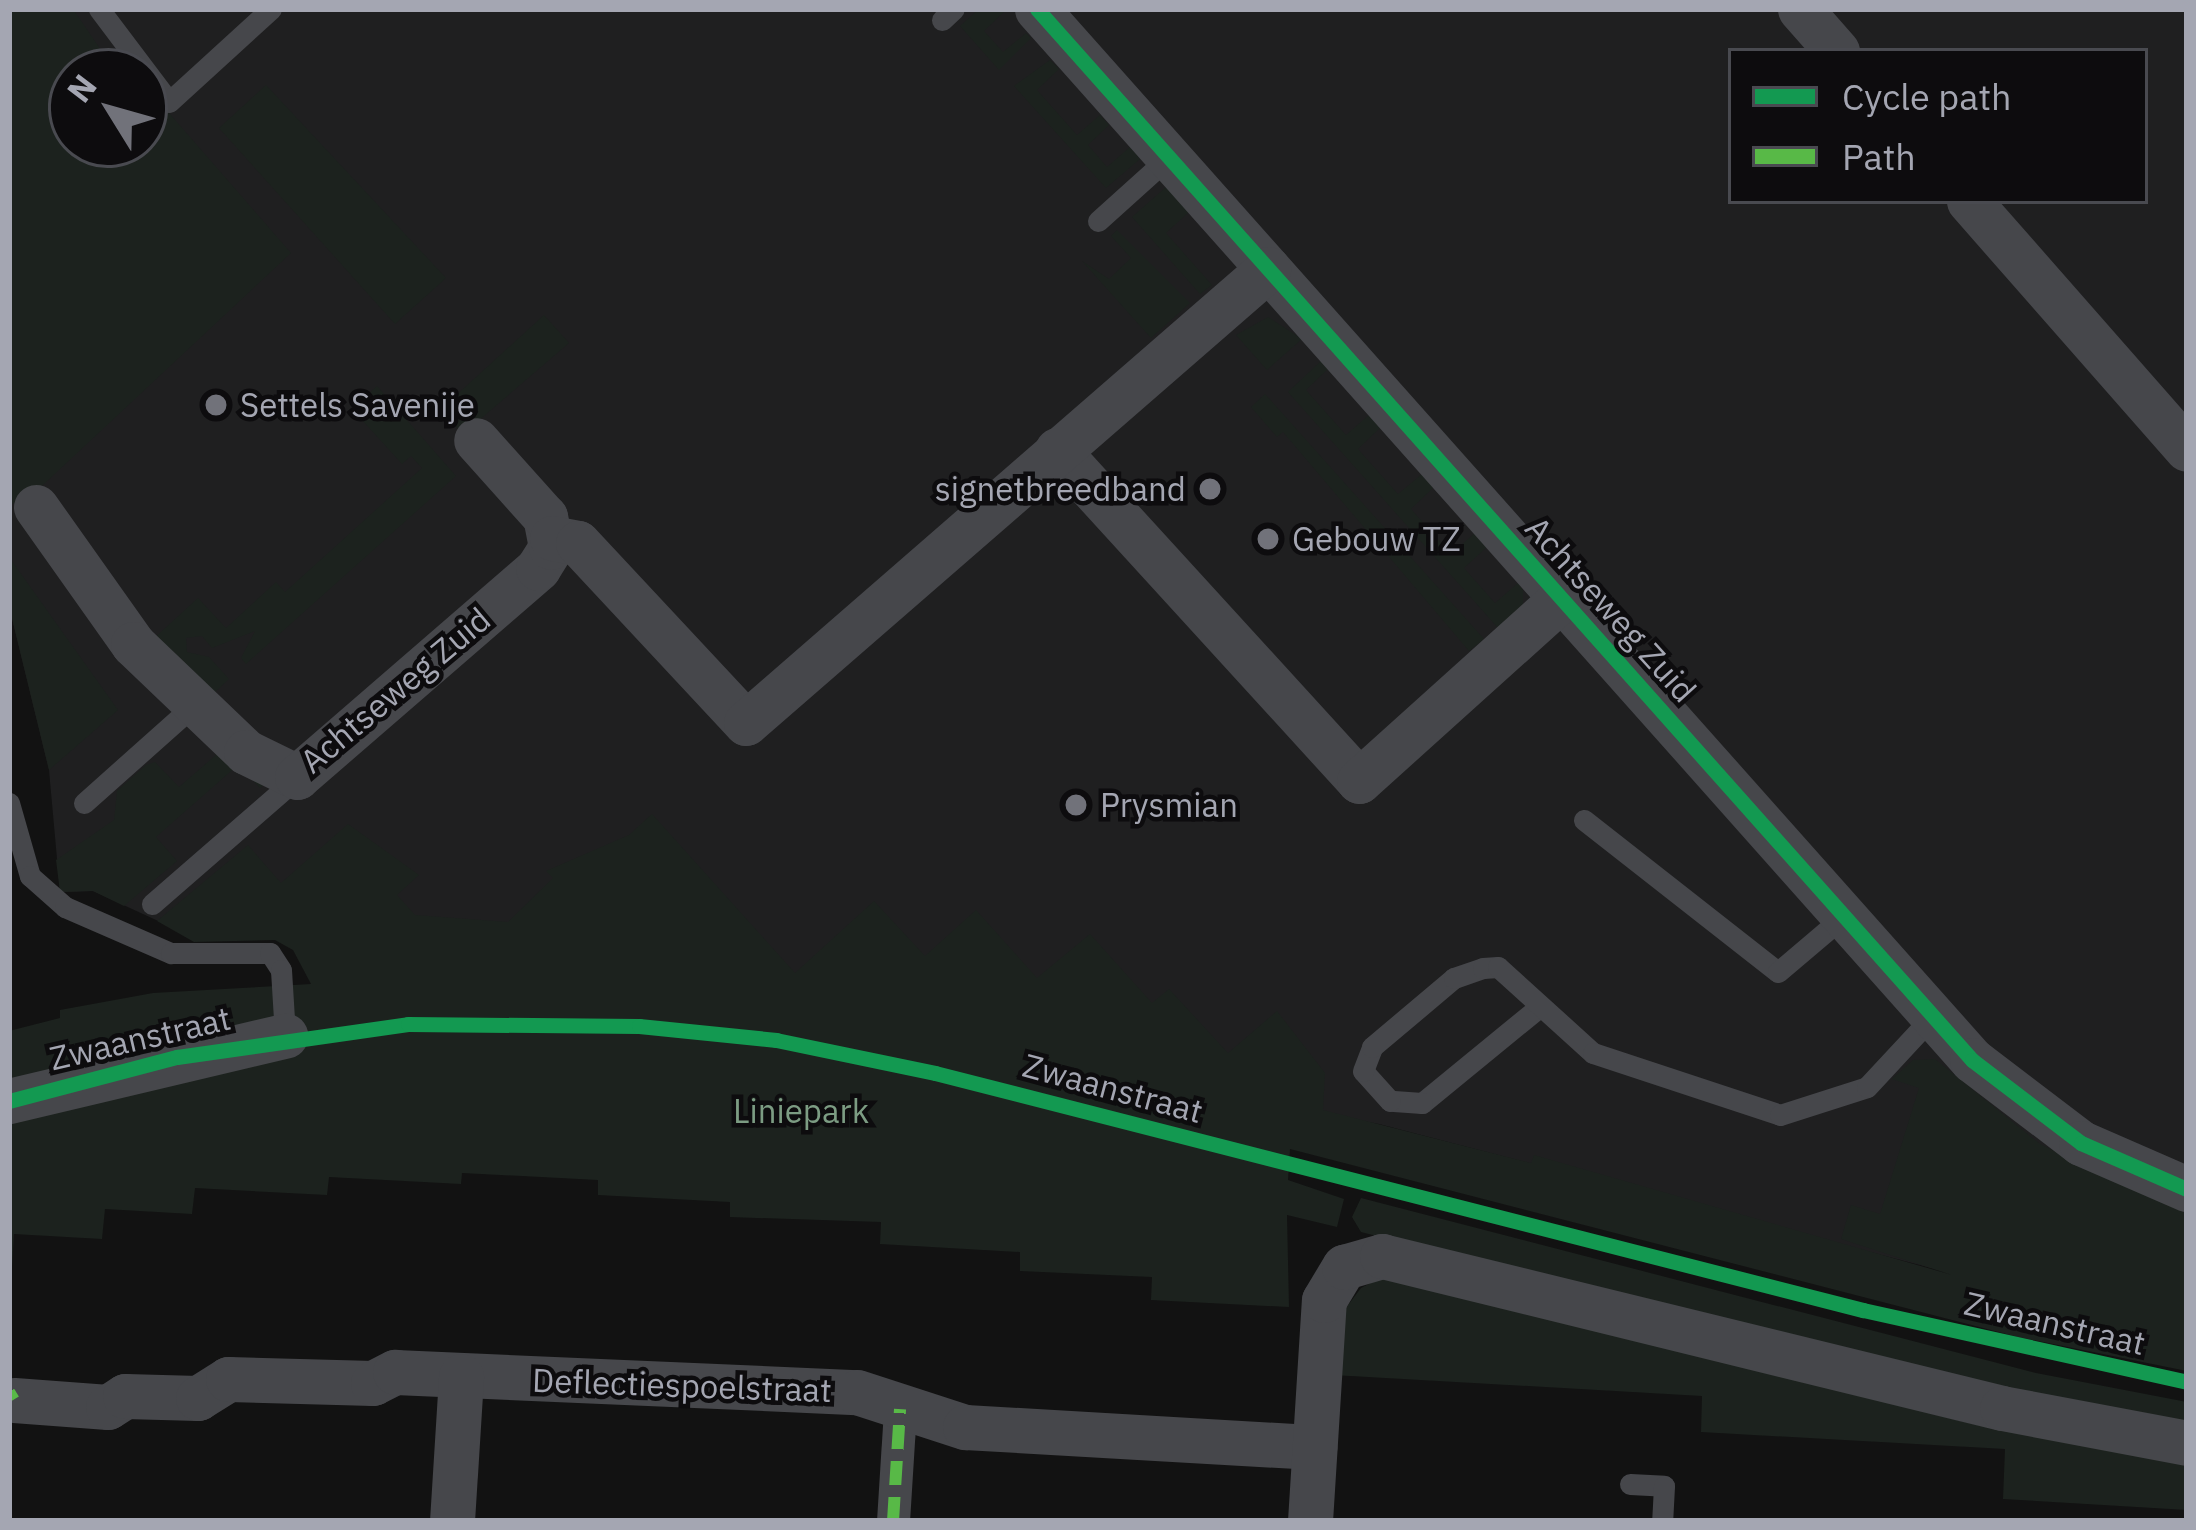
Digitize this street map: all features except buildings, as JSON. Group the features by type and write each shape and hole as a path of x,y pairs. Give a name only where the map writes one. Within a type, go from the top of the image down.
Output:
{"street":[{"name":"Achtseweg Zuid","path":"1037,9 1933,1016 2019,1102 2081,1143 2187,1189"},
{"path":"1800,9 1834,48"},
{"path":"1972,204 2187,449"},
{"path":"476,440 545,517 553,538 578,542 746,723 1268,269"},
{"name":"Achtseweg Zuid","path":"1058,450 1359,781 1562,598"},
{"name":"Achtseweg Zuid","path":"36,507 133,644 246,752 297,777 538,568 553,538"},
{"name":"Zwaanstraat","path":"9,1101 285,1036"},
{"path":"1310,1521 1324,1300 1336,1275 1356,1260 1405,1257 2002,1408 2187,1443"},
{"path":"452,1521 461,1376"},
{"name":"Deflectiespoelstraat","path":"14,1400 108,1407 125,1396 198,1398 228,1379 461,1376 857,1392 964,1427 1314,1447"},
{"path":"893,1521 900,1408"}],"lane":[{"path":"99,9 169,102 272,9"},
{"path":"1098,221 1169,157"},
{"path":"84,803 195,704"},
{"path":"152,904 297,777"},
{"name":"Zwaanstraat","path":"9,803 30,876 65,908 171,952 244,948 275,957 285,1036"},
{"path":"1584,820 1778,972 1844,916"},
{"path":"1538,1008 1422,1102 1390,1101 1365,1078 1372,1047 1468,971 1498,967 1593,1053 1780,1115 1867,1087 1933,1016"},
{"path":"1630,1484 1664,1486 1662,1521"}],"shaded area":[{"path":"9,9 2187,9 2187,1296 2031,1294 1379,1124 258,913 193,937 93,891 60,892 49,770 9,606"}],"green space":[{"path":"9,9 73,9 100,48 48,48 48,168 168,168 168,112 291,253 43,485 9,506"},
{"path":"979,9 1006,10 984,31 1003,52 1026,33 1031,38 999,70 960,26"},
{"path":"1050,60 1059,69 1037,90 1077,135 1100,115 1109,125 1088,145 1107,167 1130,147 1140,159 1106,188 1014,86"},
{"path":"266,85 446,278 395,324 219,128"},
{"path":"1166,187 1189,212 1166,233 1212,285 1200,294 1132,217"},
{"path":"1117,230 1190,303 1151,338 1082,261 1109,279 1131,258 1111,236"},
{"path":"544,315 569,343 463,434 440,410"},
{"path":"1268,317 1302,339 1267,370 1236,335"},
{"path":"1321,361 1329,368 1306,390 1346,435 1369,415 1381,427 1358,449 1398,494 1422,474 1434,487 1411,509 1451,554 1475,533 1487,547 1464,568 1495,603 1518,583 1523,590 1523,605 1498,628 1288,392"},
{"path":"377,386 456,476 246,664 241,658 255,631 212,648 202,636 186,638 187,652 209,657 229,679 213,694 150,642 198,598 226,628 276,582 285,592 422,468 411,456 402,464 352,409"},
{"path":"1265,394 1484,639 1469,651 1283,432 1277,437 1251,407"},
{"path":"9,557 118,710 49,770 9,606"},
{"path":"199,728 268,782 260,788 238,765 156,837 177,861 124,906 93,891 60,892 56,860 114,820 117,791 146,765 155,762 179,787 216,755"},
{"name":"Liniepark","path":"652,814 795,973 874,901 925,956 976,910 1037,978 1090,934 1152,1003 1169,989 1228,1053 1277,1011 1325,1073 1323,1110 1531,1163 1534,1155 1952,1275 1841,1239 1851,1205 1880,1214 1919,1088 1892,1079 1913,1060 1935,1059 2040,1144 2187,1214 2187,1371 2018,1337 1290,1149 1288,1180 1344,1199 1337,1227 1287,1215 1289,1307 1151,1300 1152,1277 1020,1271 1020,1252 880,1244 881,1222 730,1217 730,1202 598,1195 598,1180 462,1173 461,1184 329,1177 327,1195 195,1188 192,1214 105,1209 102,1239 14,1234 9,1318 9,1031 60,1018 60,1010 153,993 311,984 293,950 275,940 194,942 157,921 248,845 281,883 348,824 419,875 397,895 415,915 508,922 553,878 546,871 629,835"},
{"path":"1361,1198 2036,1373 2187,1402 2187,1433 2028,1404 1361,1232 1352,1217"},
{"path":"1382,1277 1977,1425 2187,1453 2187,1510 2003,1499 2005,1449 1701,1432 1702,1396 1333,1375 1339,1317 1361,1288"}],"marked path":[{"path":"9,1392 14,1400"},
{"path":"893,1521 900,1409"}],"cycle path":[{"path":"1037,9 1972,1060 2081,1143 2187,1189"},
{"path":"9,1101 177,1057 408,1024 639,1026 776,1040 935,1073 1863,1310 2187,1382"}],"place":[{"name":"Settels Savenije","path":"216,405"},
{"name":"signetbreedband","path":"1210,489"},
{"name":"Gebouw TZ","path":"1268,539"},
{"name":"Prysmian","path":"1076,805"}]}
